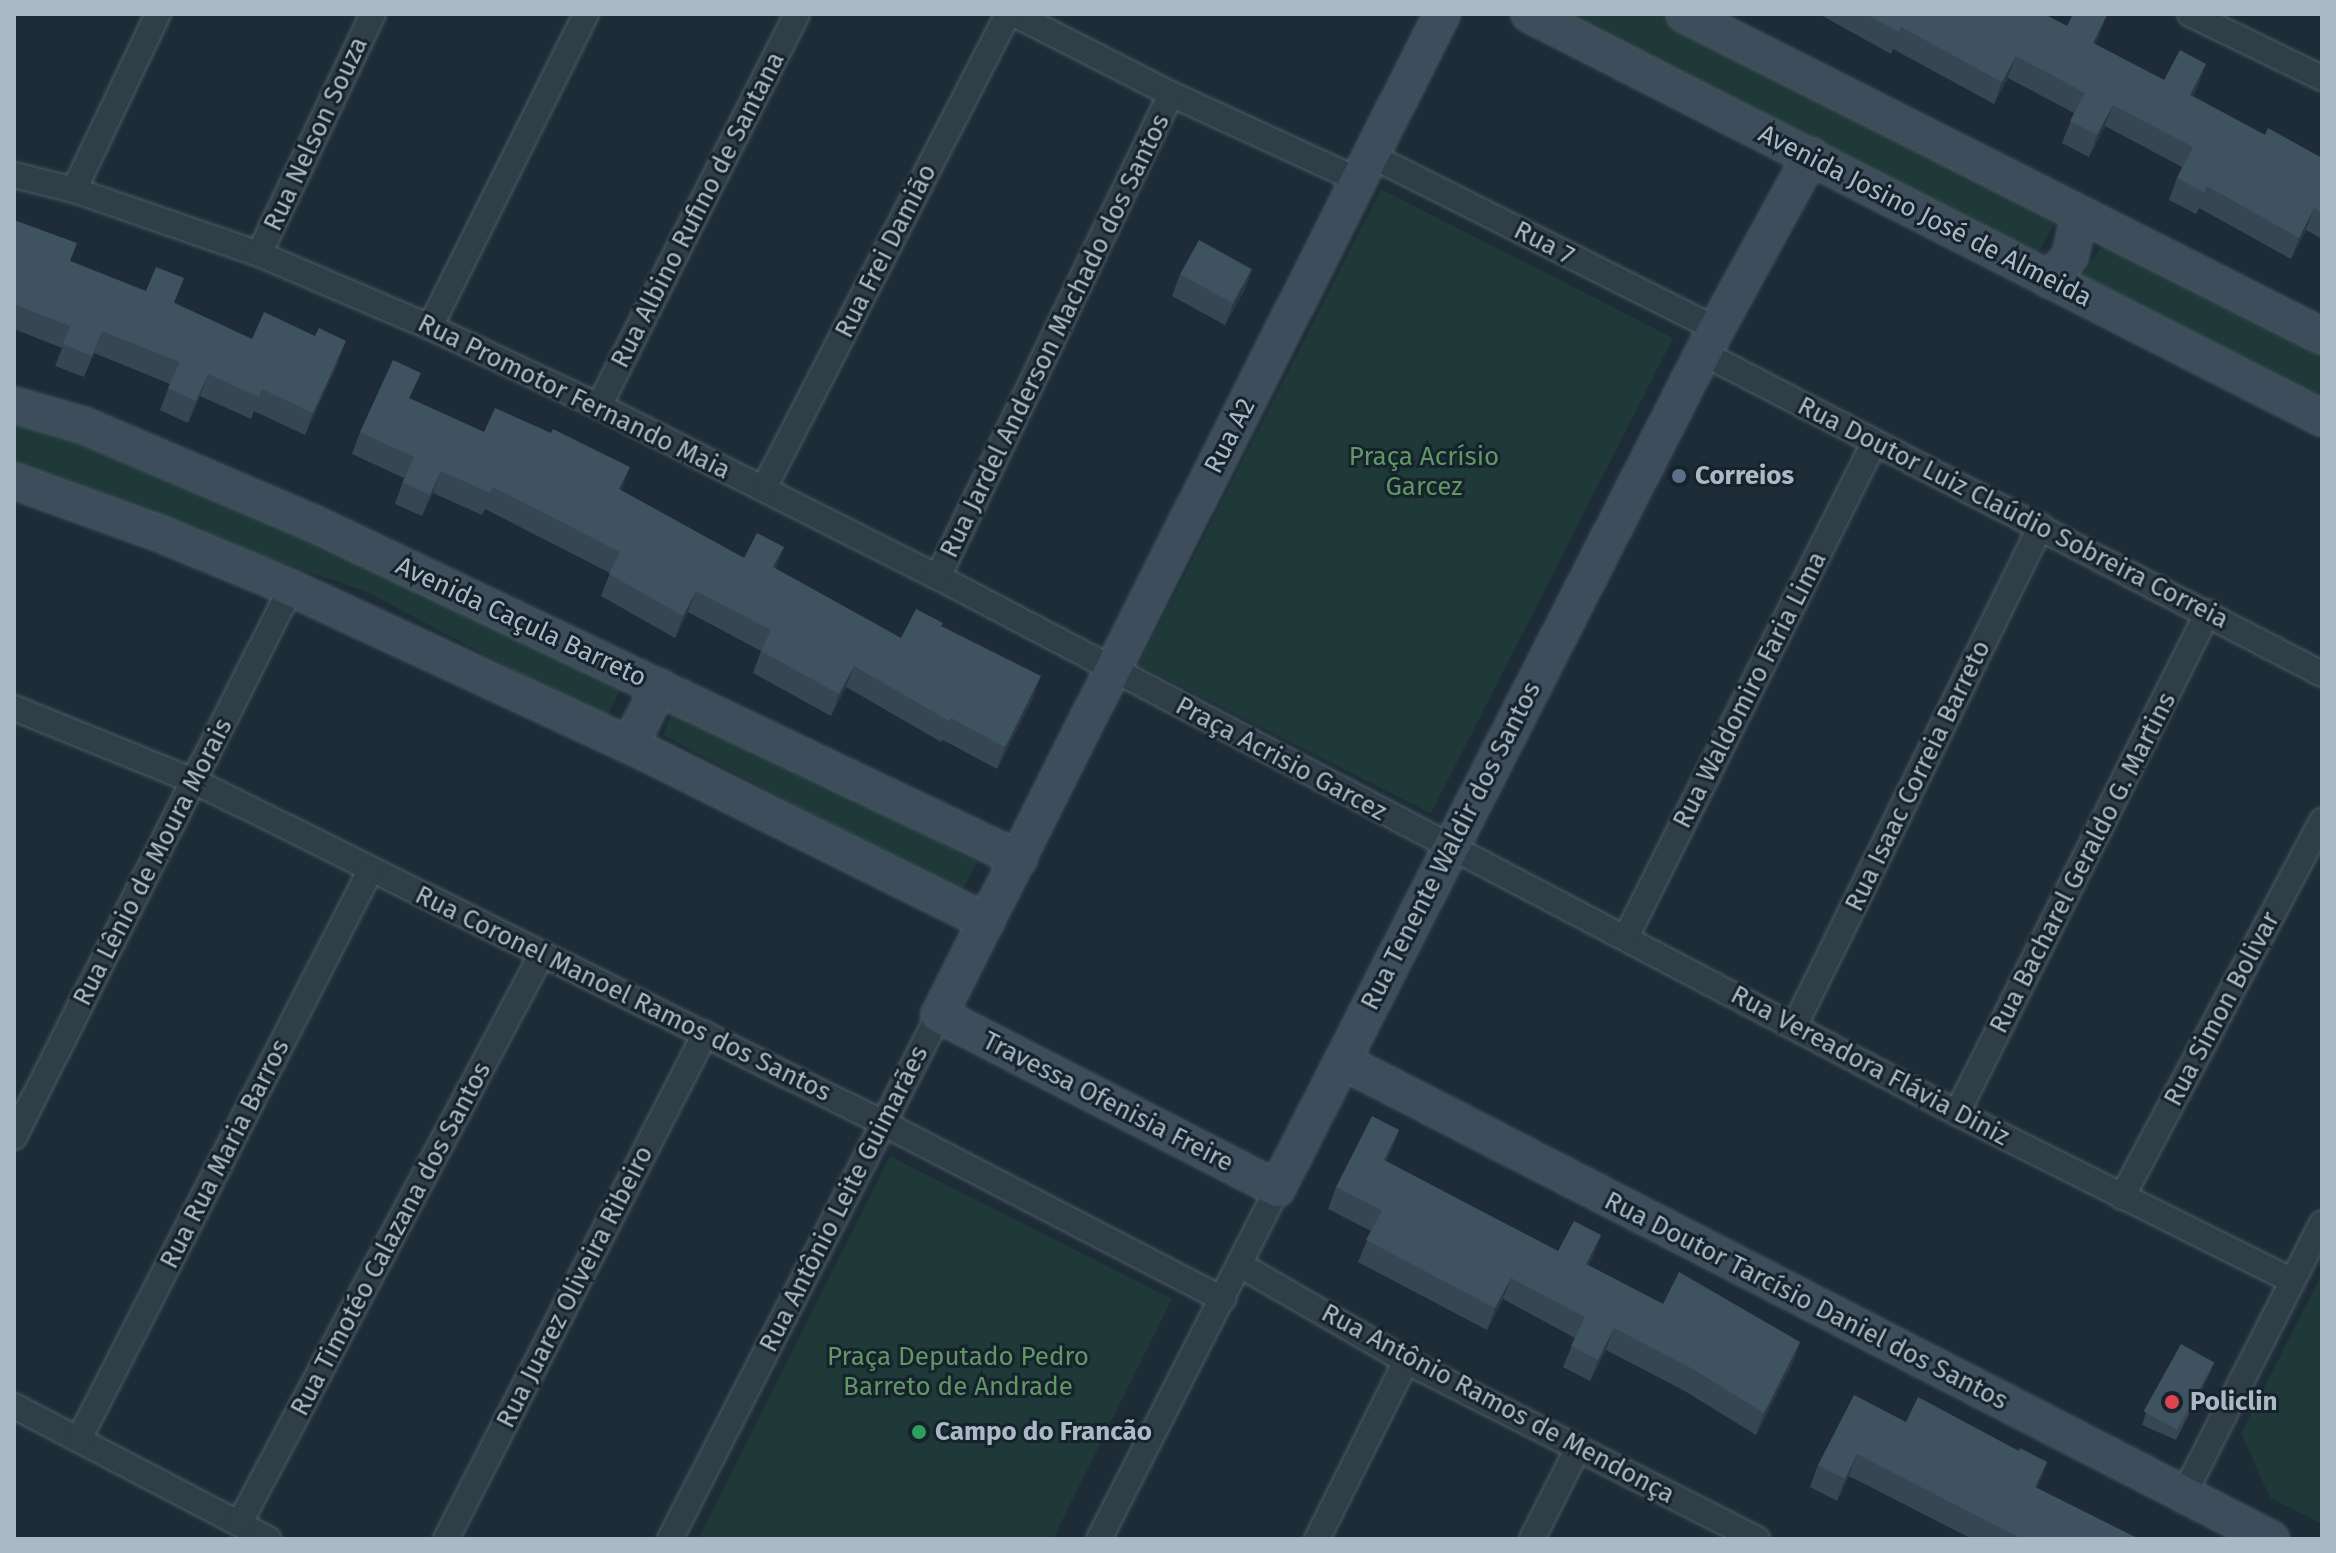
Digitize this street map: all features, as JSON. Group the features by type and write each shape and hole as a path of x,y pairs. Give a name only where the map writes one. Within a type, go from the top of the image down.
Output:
{"street":[{"path":"74,190 158,14"},
{"name":"Rua Nelson Souza","path":"259,254 373,14"},
{"path":"430,327 586,14"},
{"name":"Rua Albino Rufino de Santana","path":"599,406 797,14"},
{"name":"Rua 7","path":"1011,14 1171,94 1366,168 1710,341"},
{"name":"Rua Frei Damião","path":"764,488 1011,14"},
{"name":"Rua A2","path":"1019,859 1442,14"},
{"name":"Avenida Josino José de Almeida","path":"1529,14 2322,418"},
{"path":"1684,14 2322,336"},
{"path":"2191,14 2322,78"},
{"name":"Rua Jardel Anderson Machado dos Santos","path":"938,577 1171,94"},
{"name":"Rua Tenente Waldir dos Santos","path":"1099,1539 1710,341 1811,156"},
{"name":"Rua Promotor Fernando Maia","path":"14,175 74,190 259,254 430,327 764,488 1112,670"},
{"path":"2049,280 2070,257 2079,216"},
{"name":"Rua Doutor Luiz Claúdio Sobreira Correia","path":"1710,341 1874,443 2208,612 2322,674"},
{"name":"Avenida Caçula Barreto","path":"14,405 83,425 313,523 1019,859"},
{"name":"Rua Waldomiro Faria Lima","path":"1626,937 1874,443"},
{"path":"14,481 156,532 291,588 630,745 986,922"},
{"name":"Rua Isaac Correia Barreto","path":"1795,1025 2041,526"},
{"name":"Rua Lênio de Moura Morais","path":"14,1137 291,588"},
{"name":"Rua Bacharel Geraldo G. Martins","path":"1957,1113 2208,612"},
{"name":"Praça Acrisio Garcez","path":"1112,670 1450,847"},
{"path":"630,745 659,687"},
{"name":"Rua Coronel Manoel Ramos dos Santos","path":"15,711 194,781 883,1123 1223,1299"},
{"name":"Rua Simon Bolivar","path":"2122,1197 2322,821"},
{"name":"Rua Vereadora Flávia Diniz","path":"1450,847 1795,1025 1957,1113 2292,1281"},
{"name":"Rua Antônio Leite Guimarães","path":"670,1539 1019,859"},
{"name":"Rua Rua Maria Barros","path":"79,1439 371,869"},
{"name":"Rua Timotéo Calazana dos Santos","path":"239,1524 542,954"},
{"name":"Travessa Ofenisia Freire","path":"939,1015 1277,1189"},
{"name":"Rua Juarez Oliveira Ribeiro","path":"446,1539 705,1034"},
{"name":"Rua Doutor Tarcísio Daniel dos Santos","path":"1342,1061 2271,1539"},
{"path":"2183,1496 2322,1223"},
{"name":"Rua Antônio Ramos de Mendonça","path":"1240,1265 1406,1361 1747,1537"},
{"path":"1317,1539 1406,1361"},
{"path":"14,1406 268,1539"},
{"path":"1532,1539 1578,1448"}],"green space":[{"path":"1562,14 1660,14 2059,215 2037,255"},
{"name":"Praça Acrísio Garcez","path":"1381,189 1673,338 1431,814 1139,665"},
{"path":"2107,237 2322,352 2322,400 2083,276"},
{"path":"14,424 73,441 351,558 624,682 606,719 367,592 14,471"},
{"path":"674,707 977,862 961,893 663,735"},
{"name":"Praça Deputado Pedro Barreto de Andrade","path":"890,1156 1172,1299 1053,1539 698,1539"},
{"path":"2322,1274 2322,1524 2270,1498 2241,1433"}],"building":[{"path":"1866,14 2044,14 2067,26 2073,14 2106,14 2093,43 2164,80 2180,50 2206,64 2190,95 2265,135 2268,128 2322,158 2322,213 2314,208 2299,238 2207,186 2204,192 2177,178 2193,147 2113,105 2097,135 2070,121 2085,93 2016,56 2002,82 1901,27 1899,32"},
{"path":"14,220 77,243 70,261 146,291 156,267 184,278 174,303 252,339 264,312 315,336 319,328 346,341 313,413 262,389 259,397 208,374 196,401 168,388 180,362 102,331 92,356 63,344 70,326 14,304"},
{"path":"1199,240 1251,269 1233,303 1180,274"},
{"path":"393,360 421,373 409,398 484,432 495,408 551,433 553,429 630,467 619,489 744,558 757,533 784,547 773,567 901,638 916,609 943,623 941,626 1041,676 1005,747 951,718 949,721 854,666 839,694 761,651 771,630 696,591 683,616 609,574 620,552 493,487 490,493 441,471 430,495 403,482 414,457 360,432"},
{"path":"1372,1116 1399,1130 1384,1160 1558,1251 1574,1221 1601,1235 1586,1264 1663,1304 1679,1272 1800,1342 1764,1413 1691,1368 1614,1328 1598,1360 1571,1346 1585,1317 1511,1278 1495,1308 1366,1240 1382,1210 1336,1187"},
{"name":"Policlin","path":"2181,1344 2214,1362 2177,1430 2144,1411"},
{"path":"1854,1395 1906,1422 1918,1397 2019,1451 2020,1448 2047,1462 2035,1487 2139,1539 2022,1539 1857,1454 1845,1479 1818,1465"}],"place":[{"name":"Correios","path":"1679,476"},
{"name":"Policlin","path":"2172,1402"},
{"name":"Campo do Francão","path":"919,1432"}]}
